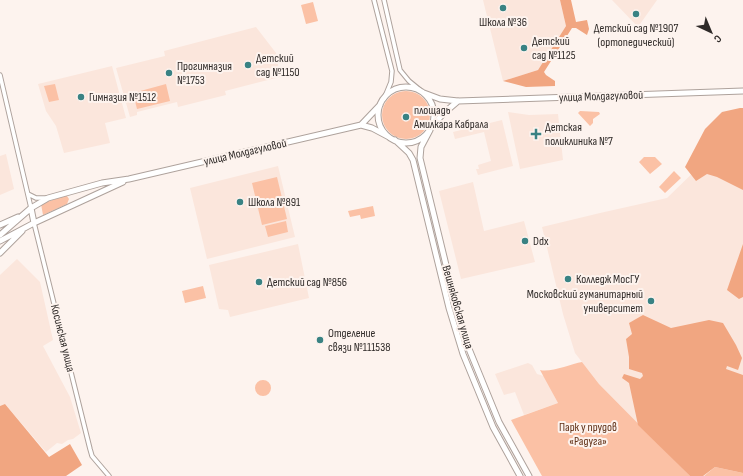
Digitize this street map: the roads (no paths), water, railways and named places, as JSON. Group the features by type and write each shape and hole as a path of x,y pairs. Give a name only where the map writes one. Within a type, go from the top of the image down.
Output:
{"main road":[{"path":"431,128 434,114 431,101 422,92 412,87 397,88 389,93 361,125 372,128 395,140 405,143 411,142 418,140 431,128 444,113 458,101"},
{"name":"улица Молдагуловой","path":"422,92 440,99 458,101 743,91"},
{"path":"380,104 378,116 380,124 383,131 389,137"},
{"name":"улица Молдагуловой","path":"0,235 31,208 48,198 96,185 129,179 361,125"},
{"name":"Вешняковская улица","path":"431,128 421,148 420,158 460,322 467,344 497,417 529,476"},
{"name":"Вешняковская улица","path":"395,140 403,147 413,160 444,289 463,354 493,427 520,476"},
{"name":"улица Молдагуловой","path":"0,241 34,223 129,179"},
{"path":"96,185 100,188 98,193"},
{"name":"Косинская улица","path":"31,208 34,223"},
{"path":"0,225 23,215"},
{"path":"0,253 26,227"}],"street":[{"path":"374,0 392,71 391,82 384,99"},
{"path":"384,0 400,70 409,81 422,92"},
{"name":"Косинская улица","path":"0,75 31,208"},
{"path":"28,194 36,198 48,198"},
{"name":"Косинская улица","path":"34,223 92,456 109,476"},
{"path":"444,289 448,292 451,288"},
{"path":"453,323 456,319 459,319 460,322"}],"place":[{"name":"Школа №36","path":"503,8"},
{"name":"Детский сад №1907 (ортопедический)","path":"636,14"},
{"name":"Детский сад №1125","path":"524,48"},
{"name":"Детский сад №1150","path":"248,65"},
{"name":"Прогимназия №1753","path":"169,73"},
{"name":"Гимназия №1512","path":"81,97"},
{"name":"площадь Амилкара Кабрала","path":"406,117"},
{"name":"Детская поликлиника №7","path":"536,134"},
{"name":"Школа №891","path":"240,202"},
{"name":"Ddx","path":"525,241"},
{"name":"Колледж МосГУ","path":"568,279"},
{"name":"Детский сад №856","path":"259,282"},
{"name":"Московский гуманитарный университет","path":"651,301"},
{"name":"Отделение связи №111538","path":"320,340"}],"park label":[{"name":"Парк у прудов «Радуга»","path":"588,434"}]}
